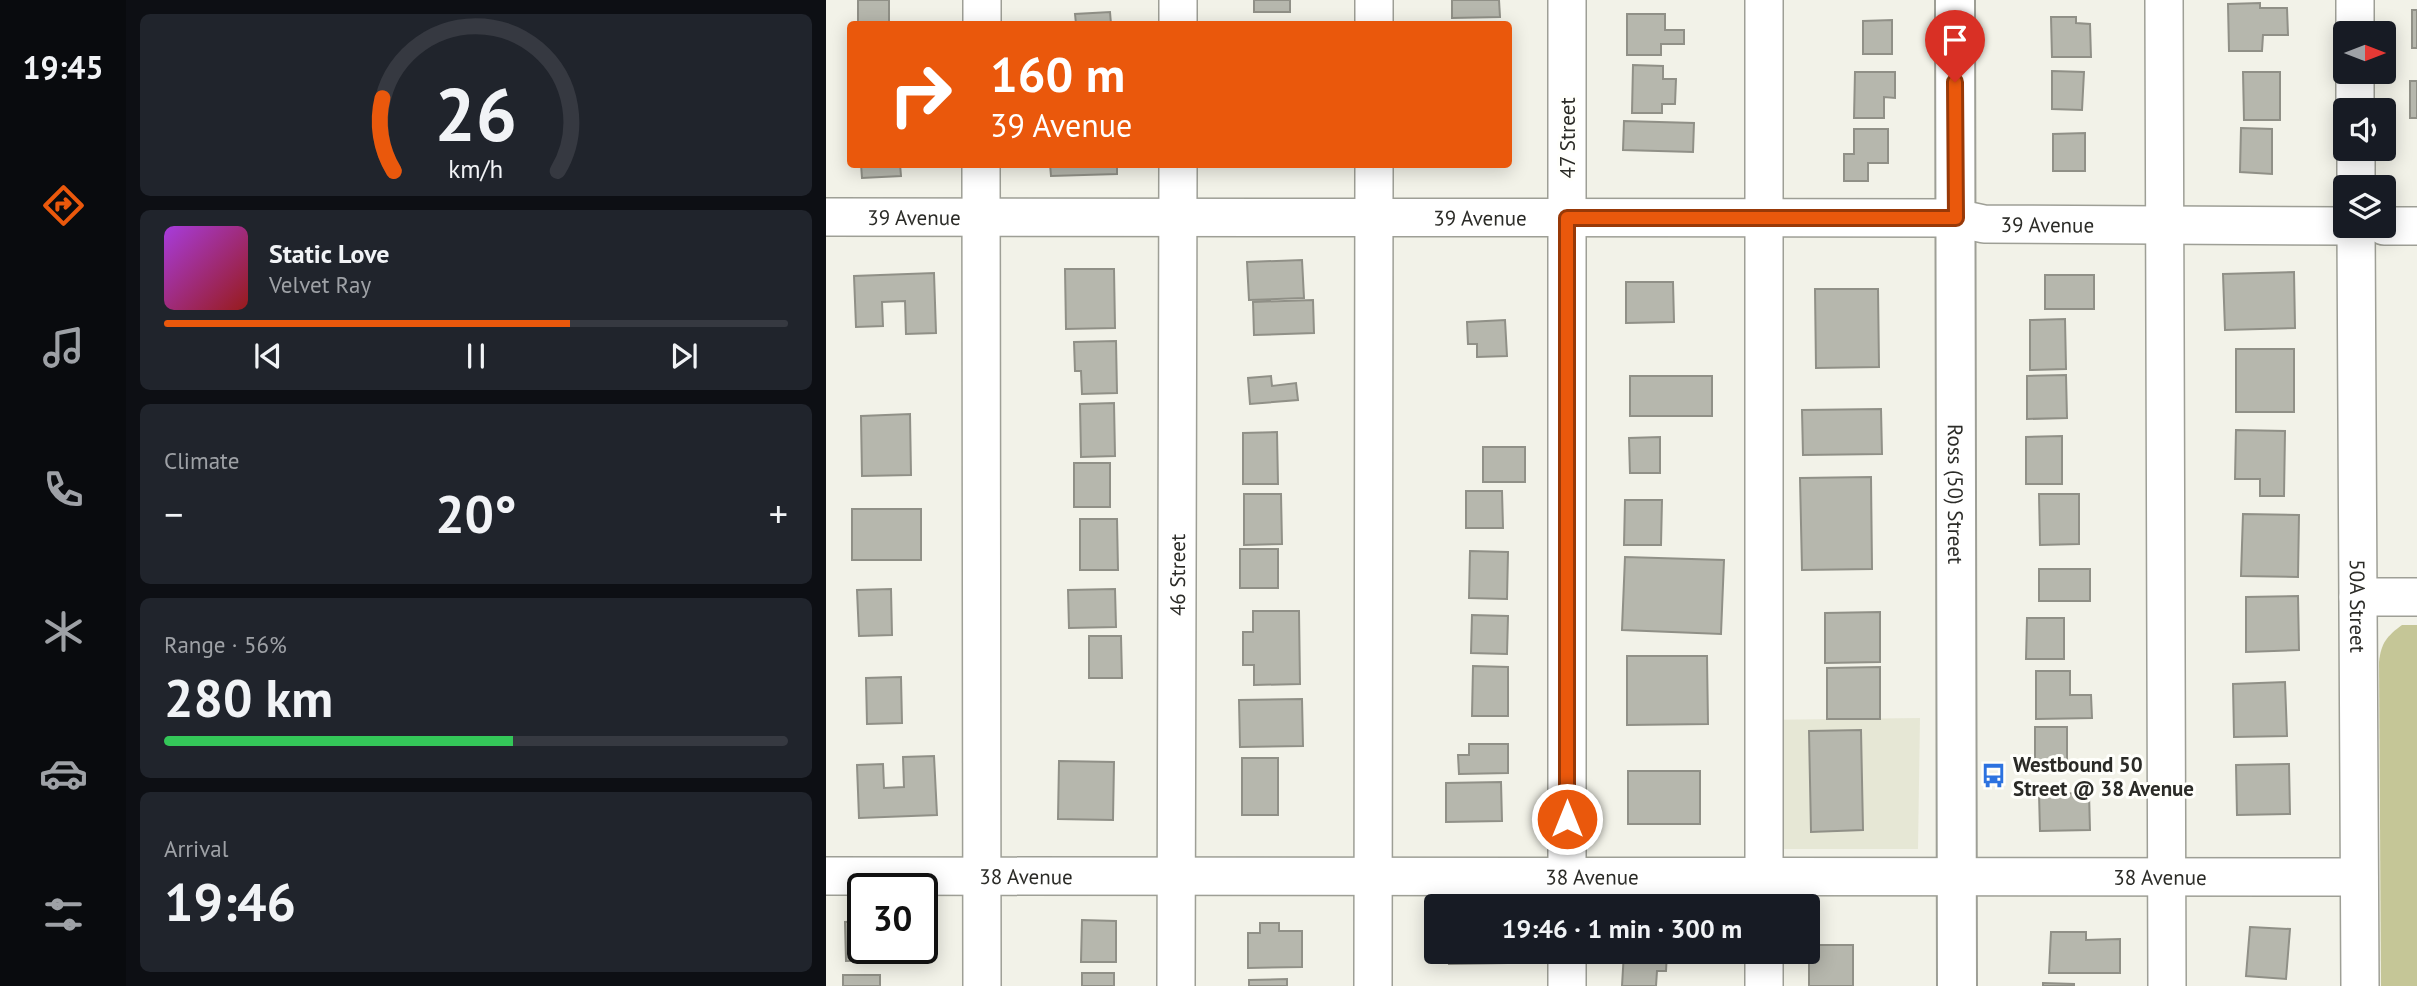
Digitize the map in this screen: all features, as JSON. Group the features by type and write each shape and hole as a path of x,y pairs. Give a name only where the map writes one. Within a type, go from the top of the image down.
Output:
{"main road":[{"name":"Ross (50) Street","path":"1955,0 1957,986"}],"street":[{"path":"982,0 982,21"},
{"path":"1178,0 1178,21"},
{"path":"1374,0 1374,21"},
{"name":"47 Street","path":"1567,0 1567,892"},
{"path":"1764,0 1764,891"},
{"path":"2164,0 2167,986"},
{"path":"2355,0 2355,21"},
{"path":"981,168 982,986"},
{"name":"46 Street","path":"1177,986 1178,168"},
{"path":"1373,986 1374,168"},
{"name":"39 Avenue","path":"826,217 1956,218 1984,224 2333,226"},
{"path":"2396,226 2417,226"},
{"name":"50A Street","path":"2356,238 2360,986"},
{"path":"2358,597 2417,597"},
{"name":"38 Avenue","path":"826,876 1373,877 1567,892 1764,891 1957,877 2359,877"},
{"path":"1567,964 1567,986"},
{"path":"1764,964 1764,986"}],"shaded area":[{"path":"1920,718 1918,849 1757,849 1755,720"}],"green space":[{"path":"2402,625 2417,625 2417,986 2381,986 2379,662 2386,640"}],"building":[{"path":"858,0 889,0 889,21 858,21"},
{"path":"1254,0 1290,0 1290,12 1254,12"},
{"path":"1452,0 1499,0 1500,17 1452,18"},
{"path":"2260,3 2260,8 2287,8 2288,35 2263,35 2262,51 2229,51 2228,4"},
{"path":"2412,10 2417,10 2417,48 2412,48"},
{"path":"1110,12 1111,21 1076,21 1075,14"},
{"path":"1627,14 1665,14 1665,30 1684,30 1684,44 1661,44 1661,55 1627,55"},
{"path":"2051,17 2076,17 2076,23 2090,24 2091,57 2052,57"},
{"path":"1892,20 1892,54 1863,54 1863,21"},
{"path":"1633,65 1663,66 1663,79 1676,79 1675,104 1662,104 1662,113 1632,113"},
{"path":"2052,71 2084,72 2082,110 2052,109"},
{"path":"1855,72 1895,72 1895,98 1884,97 1884,118 1854,118"},
{"path":"2243,72 2280,72 2280,120 2244,120"},
{"path":"2410,81 2417,81 2417,118 2410,118"},
{"path":"1624,121 1694,123 1693,152 1623,150"},
{"path":"2241,128 2272,129 2272,174 2240,172"},
{"path":"1854,129 1888,129 1888,163 1868,163 1868,181 1844,181 1844,154 1854,154"},
{"path":"2085,133 2085,171 2053,171 2053,134"},
{"path":"861,168 900,168 901,176 862,178"},
{"path":"1050,168 1117,168 1117,174 1051,176"},
{"path":"1302,260 1304,298 1249,300 1247,262"},
{"path":"1065,269 1114,269 1115,328 1066,329"},
{"path":"2294,272 2295,328 2225,330 2223,274"},
{"path":"934,273 936,333 906,334 905,301 882,302 883,326 856,327 854,276"},
{"path":"2045,275 2094,275 2094,309 2045,309"},
{"path":"1626,282 1673,282 1674,322 1626,323"},
{"path":"1815,289 1878,289 1879,367 1816,368"},
{"path":"1313,300 1314,333 1254,335 1253,302"},
{"path":"2065,319 2066,369 2030,370 2030,320"},
{"path":"1505,320 1507,356 1477,357 1477,344 1468,344 1467,322"},
{"path":"1116,341 1117,393 1082,394 1081,371 1075,371 1074,342"},
{"path":"2236,349 2294,349 2294,412 2236,412"},
{"path":"2066,375 2067,418 2027,419 2027,376"},
{"path":"1271,376 1272,386 1296,383 1298,400 1250,404 1248,378"},
{"path":"1630,376 1712,376 1712,416 1630,416"},
{"path":"1114,403 1115,456 1081,457 1080,404"},
{"path":"1881,409 1882,454 1803,455 1802,410"},
{"path":"910,414 911,475 862,476 861,416"},
{"path":"2236,430 2285,431 2284,496 2260,496 2260,479 2235,479"},
{"path":"1277,432 1278,484 1243,484 1243,433"},
{"path":"2062,436 2062,484 2026,484 2026,437"},
{"path":"1660,437 1660,473 1630,473 1629,438"},
{"path":"1483,447 1525,447 1525,482 1483,482"},
{"path":"1074,463 1110,463 1110,507 1074,507"},
{"path":"1871,477 1872,569 1802,570 1800,478"},
{"path":"1466,491 1502,491 1503,528 1466,528"},
{"path":"1244,494 1281,494 1282,544 1244,545"},
{"path":"2039,494 2079,494 2079,544 2040,545"},
{"path":"1625,500 1662,500 1661,545 1624,545"},
{"path":"852,509 921,509 921,560 852,560"},
{"path":"2243,514 2299,515 2298,577 2241,576"},
{"path":"1080,519 1117,519 1118,570 1080,570"},
{"path":"1240,549 1278,549 1278,588 1240,588"},
{"path":"1470,551 1508,552 1507,599 1469,598"},
{"path":"1625,557 1724,560 1721,634 1622,630"},
{"path":"2039,569 2090,569 2090,601 2039,601"},
{"path":"891,589 892,635 859,636 857,590"},
{"path":"1115,589 1116,627 1069,628 1068,590"},
{"path":"2298,596 2299,650 2246,652 2246,597"},
{"path":"1253,611 1299,611 1300,684 1254,685 1254,665 1243,665 1243,632 1253,632"},
{"path":"1880,612 1880,662 1825,663 1825,613"},
{"path":"1472,615 1508,616 1507,654 1471,653"},
{"path":"2027,618 2064,618 2064,659 2026,659"},
{"path":"1089,636 1121,636 1122,678 1089,678"},
{"path":"1627,656 1707,656 1708,724 1627,725"},
{"path":"1473,666 1508,667 1508,716 1472,716"},
{"path":"1880,667 1880,719 1827,719 1827,668"},
{"path":"2036,671 2070,671 2070,695 2091,695 2092,718 2036,719"},
{"path":"901,677 902,723 867,724 866,678"},
{"path":"2285,682 2287,736 2234,737 2233,684"},
{"path":"1302,699 1303,746 1240,747 1239,700"},
{"path":"2035,727 2067,727 2067,768 2035,768"},
{"path":"1861,730 1863,830 1811,832 1809,731"},
{"path":"1469,744 1508,744 1508,773 1459,774 1458,755 1469,755"},
{"path":"934,756 937,815 859,818 857,765 883,764 884,788 904,787 903,757"},
{"path":"1242,758 1278,758 1278,815 1242,815"},
{"path":"1059,761 1114,762 1113,820 1058,819"},
{"path":"2289,764 2290,814 2237,815 2236,765"},
{"path":"1628,771 1700,771 1700,824 1628,824"},
{"path":"1501,782 1502,821 1446,822 1446,783"},
{"path":"2089,793 2090,830 2040,831 2039,794"},
{"path":"1082,920 1116,921 1116,962 1081,962"},
{"path":"847,922 847,961 846,961"},
{"path":"1260,923 1279,923 1279,931 1302,931 1302,967 1248,968 1248,933 1260,933"},
{"path":"2250,927 2290,929 2286,979 2246,976"},
{"path":"2051,932 2086,932 2086,940 2120,939 2120,973 2049,973"},
{"path":"1820,945 1853,945 1853,986 1809,986 1809,964 1820,964"},
{"path":"1623,964 1666,964 1666,971 1657,971 1656,986 1622,986"},
{"path":"1082,973 1114,973 1114,986 1082,986"},
{"path":"843,975 880,975 880,986 843,986"},
{"path":"1287,979 1287,986 1249,986 1249,980"},
{"path":"2043,983 2074,984 2074,986 2043,986"}],"place":[{"name":"Westbound 50 Street @ 38 Avenue","path":"1993,776"}],"route":[{"path":"1567,819 1567,218 1956,218 1955,82"}]}
